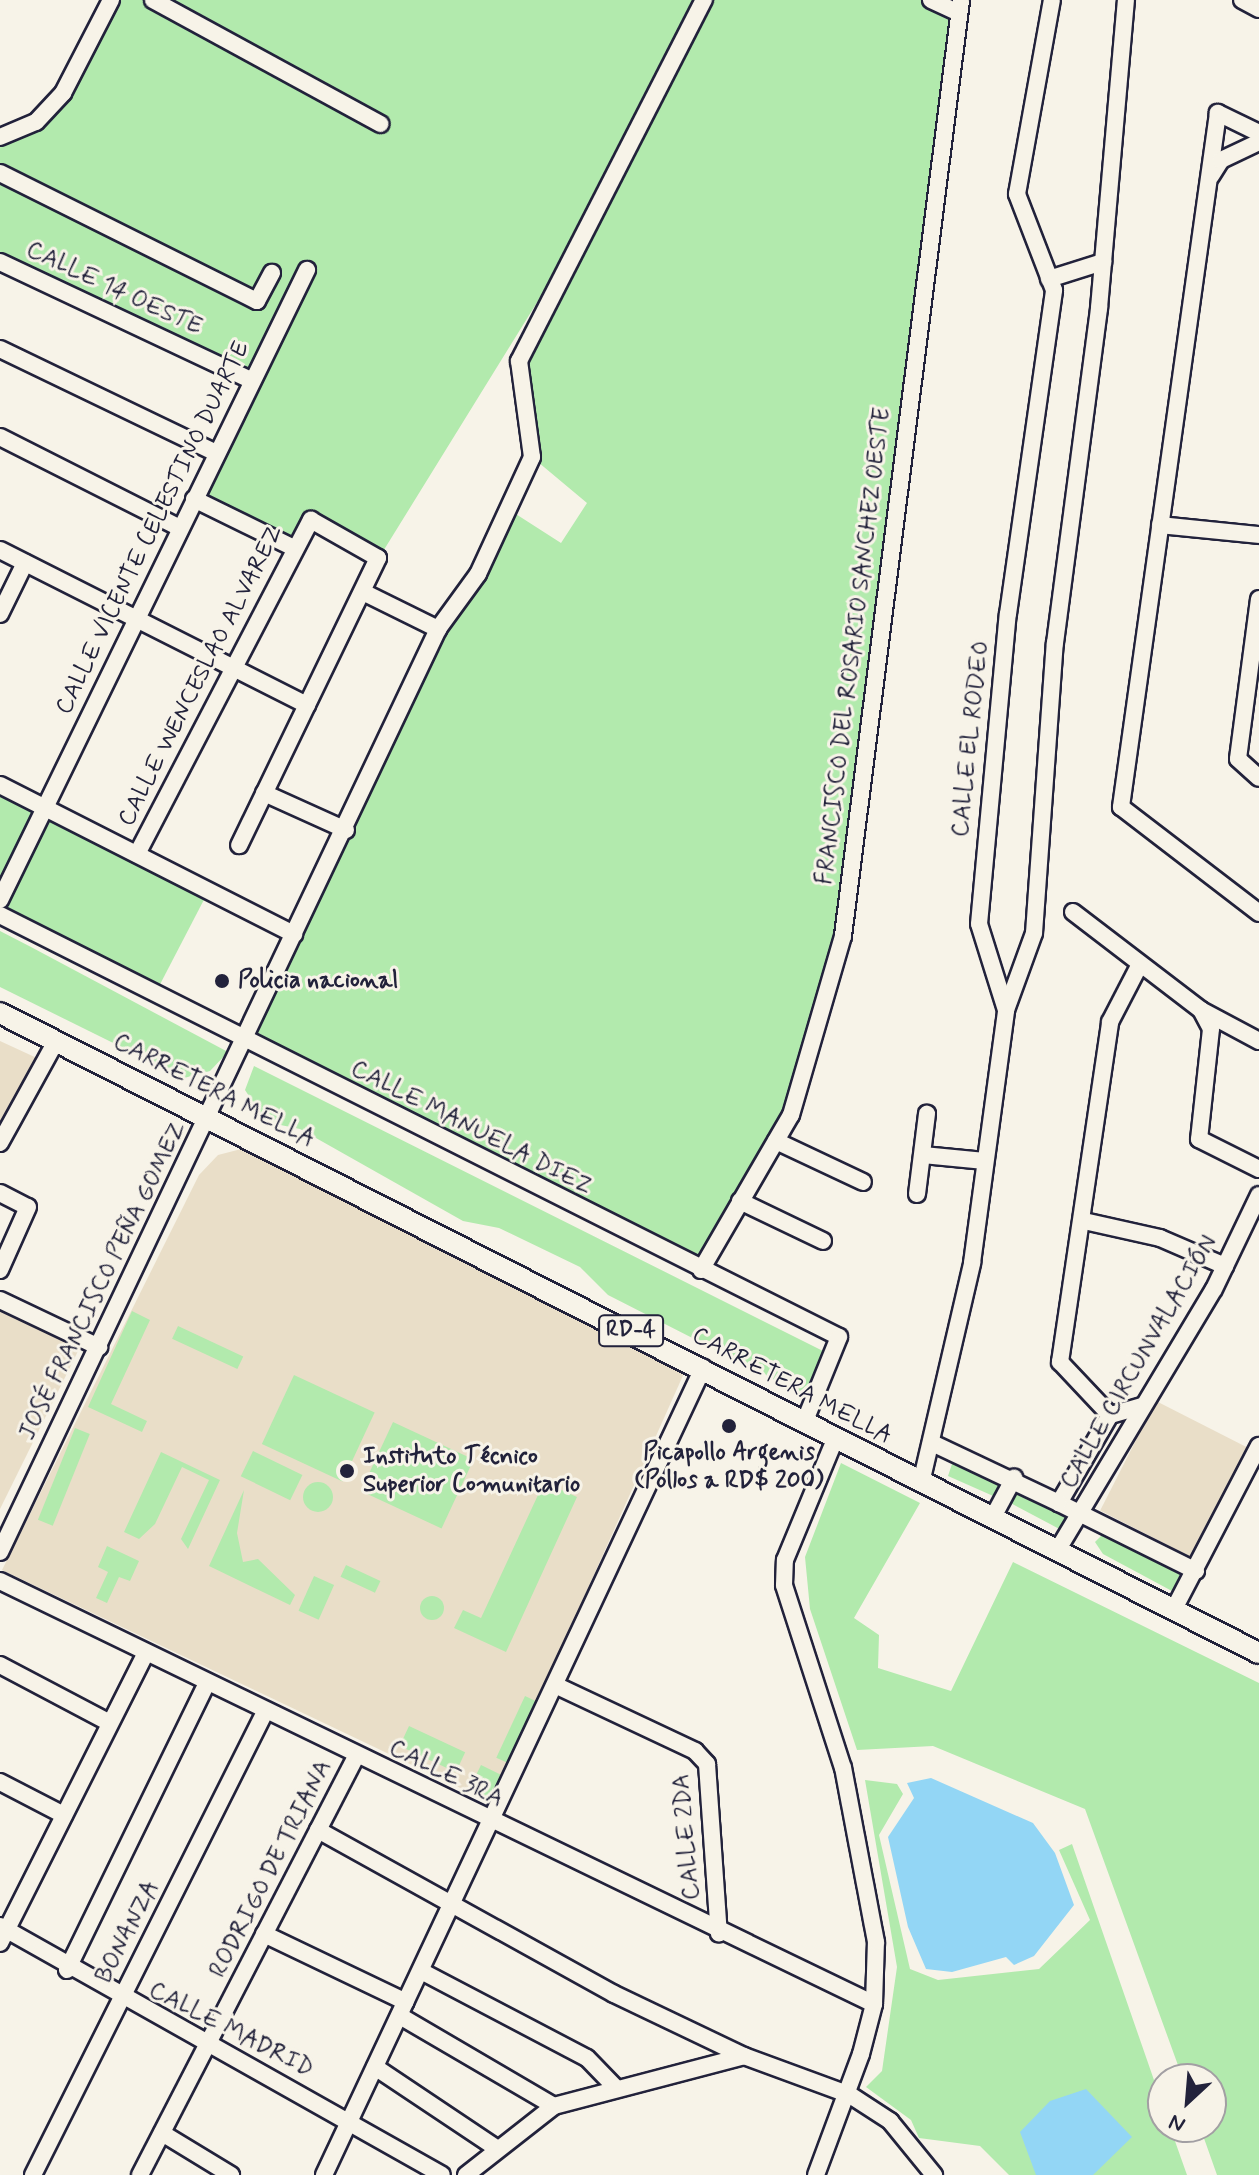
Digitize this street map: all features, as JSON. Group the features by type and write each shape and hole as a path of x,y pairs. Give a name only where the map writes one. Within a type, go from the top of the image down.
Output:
{"main road":[{"name":"CARRETERA MELLA","path":"0,1013 1259,1653"}],"street":[{"path":"153,0 380,124"},
{"name":"JOSÉ FRANCISCO PEÑA GOMEZ","path":"0,1552 346,830 438,629 478,574 532,457 519,361 704,0"},
{"path":"931,0 960,7"},
{"name":"CALLE EL RODEO","path":"921,1483 932,1443 985,1161 1006,1010 979,924 1008,614 1054,290 1017,194 1052,0"},
{"path":"1006,1010 1034,933 1068,513 1103,262 1126,0"},
{"path":"1242,0 1259,9"},
{"path":"0,137 36,122 63,93 108,1"},
{"name":"FRANCISCO DEL ROSARIO SANCHEZ OESTE","path":"701,1270 776,1141 810,1065 843,936 960,7"},
{"path":"1259,133 1218,113 1121,807 1259,913"},
{"path":"1206,184 1221,160 1259,142"},
{"path":"0,173 257,301 272,273"},
{"name":"CALLE 14 OESTE","path":"0,262 251,380"},
{"path":"1049,279 1103,262"},
{"name":"CALLE VICENTE CELESTINO DUARTE","path":"0,900 307,270"},
{"path":"0,349 216,453"},
{"path":"0,437 180,528"},
{"path":"194,499 294,548"},
{"name":"CALLE WENCESLAO ALVAREZ","path":"137,854 310,520 379,555 363,592"},
{"path":"1160,525 1259,535"},
{"path":"0,550 307,705"},
{"path":"0,614 25,563"},
{"path":"239,845 363,592 438,629"},
{"path":"1258,608 1238,759 1259,778"},
{"path":"0,785 294,934"},
{"path":"264,793 346,830"},
{"path":"1073,912 1139,966 1201,1010 1259,1041"},
{"name":"CALLE MANUELA DIEZ","path":"0,915 841,1339 804,1423"},
{"path":"1110,1415 1060,1362 1084,1221 1110,1022 1139,966"},
{"path":"1201,1010 1211,1029 1199,1139 1259,1169"},
{"path":"0,1143 56,1041"},
{"path":"917,1194 927,1114"},
{"path":"776,1141 863,1182"},
{"path":"923,1155 985,1161"},
{"path":"0,1193 28,1207 0,1270"},
{"name":"CALLE CIRCUNVALACIÓN","path":"1057,1551 1225,1266 1259,1195"},
{"path":"740,1201 823,1241"},
{"path":"1084,1221 1160,1238 1225,1266"},
{"path":"0,1300 99,1347"},
{"path":"324,2175 492,1823 703,1368"},
{"path":"1059,1503 1110,1415 1142,1406"},
{"path":"816,2175 850,2095 874,2004 876,1942 843,1768 784,1585 785,1560 835,1439"},
{"path":"932,1443 1014,1478 1196,1571"},
{"path":"1174,1609 1259,1446"},
{"path":"992,1519 1014,1478"},
{"name":"CALLE 3RA","path":"0,1581 719,1934 874,2004"},
{"path":"2,1934 146,1653"},
{"path":"0,1665 110,1723"},
{"path":"67,1970 207,1683"},
{"name":"CALLE 2DA","path":"555,1685 695,1751 707,1764 719,1934"},
{"name":"BONANZA","path":"33,2175 265,1712"},
{"name":"RODRIGO DE TRIANA","path":"140,2175 356,1756"},
{"path":"0,1782 64,1815"},
{"path":"318,1830 451,1908 744,2056 850,2095 890,2121 934,2175"},
{"name":"CALLE MADRID","path":"2,1934 442,2175"},
{"path":"264,1934 403,2009 554,2106"},
{"path":"421,1971 587,2058 614,2086"},
{"path":"466,2175 496,2148 554,2106 614,2086 744,2056"},
{"path":"375,2067 496,2148"},
{"path":"162,2133 231,2175"}],"shaded area":[{"path":"0,1041 39,1059 0,1141"},
{"name":"Instituto Técnico Superior Comunitario","path":"249,1147 685,1371 492,1803 2,1570 199,1175 218,1155"},
{"path":"0,1305 79,1349 0,1509"},
{"path":"1156,1401 1247,1447 1191,1557 1100,1511"}],"green space":[{"path":"104,0 959,0 843,936 810,1065 701,1270 243,1040 508,509 561,543 587,503 532,457 519,361 596,207 382,553 304,512 286,549 194,499 251,380 0,262 0,137 36,122 63,93"},
{"path":"0,786 209,890 155,994 0,917"},
{"path":"0,931 228,1052 210,1071 184,1078 0,987"},
{"path":"254,1066 823,1351 804,1395 608,1295 580,1267 499,1228 463,1221 300,1129 266,1122 245,1090"},
{"path":"132,1311 150,1320 111,1404 147,1421 142,1432 88,1407"},
{"path":"178,1326 243,1356 237,1369 172,1339"},
{"path":"294,1375 375,1413 343,1481 262,1444"},
{"path":"393,1422 474,1460 442,1528 361,1491"},
{"path":"75,1428 90,1434 53,1526 38,1520"},
{"path":"253,1451 302,1475 290,1500 241,1476"},
{"path":"161,1452 220,1480 188,1549 181,1539 209,1480 182,1467 155,1524 139,1539 124,1532"},
{"path":"953,1461 1007,1482 1000,1499 948,1476"},
{"path":"841,1463 920,1503 854,1618 879,1635 878,1668 951,1691 1013,1562 1259,1683 1259,2175 1217,2175 1206,2143 1227,2143 1227,2063 1177,2063 1085,1809 933,1746 857,1750 810,1609 805,1557"},
{"path":"318,1482 328,1487 333,1497 328,1507 318,1512 308,1507 303,1497 308,1487"},
{"path":"544,1482 577,1497 506,1652 454,1628 463,1610 481,1618"},
{"path":"1015,1485 1073,1516 1065,1532 1007,1501"},
{"path":"244,1490 237,1533 243,1562 258,1559 295,1595 290,1605 209,1566"},
{"path":"1106,1531 1183,1569 1172,1591 1103,1554 1095,1542"},
{"path":"107,1546 139,1561 130,1581 119,1577 107,1603 96,1598 108,1572 98,1567"},
{"path":"346,1565 380,1581 375,1593 341,1577"},
{"path":"314,1576 334,1585 319,1620 299,1611"},
{"path":"432,1596 441,1599 444,1608 441,1617 432,1620 423,1617 420,1608 423,1599"},
{"path":"525,1696 538,1702 509,1764 496,1758"},
{"path":"409,1726 465,1752 456,1772 400,1746"},
{"path":"481,1765 503,1776 491,1802 468,1791"},
{"path":"865,1780 897,1784 903,1794 879,1835 910,1969 938,1980 1039,1969 1090,1920 1059,1850 1072,1844 1148,2063 1147,2143 1176,2143 1187,2175 1009,2175 980,2146 919,2138 911,2120 866,2087 882,2071 897,1967"}],"water":[{"path":"931,1778 1033,1823 1055,1853 1074,1905 1034,1956 1014,1965 1006,1957 952,1972 926,1969 908,1927 888,1837 914,1798 907,1783"},
{"path":"1086,2089 1132,2137 1093,2175 1036,2175 1020,2132 1050,2101"}],"place":[{"name":"Policia nacional","path":"222,981"},
{"name":"Picapollo Argenis (Pollos a RD$ 200)","path":"729,1426"},
{"name":"Instituto Técnico Superior Comunitario","path":"347,1471"}]}
